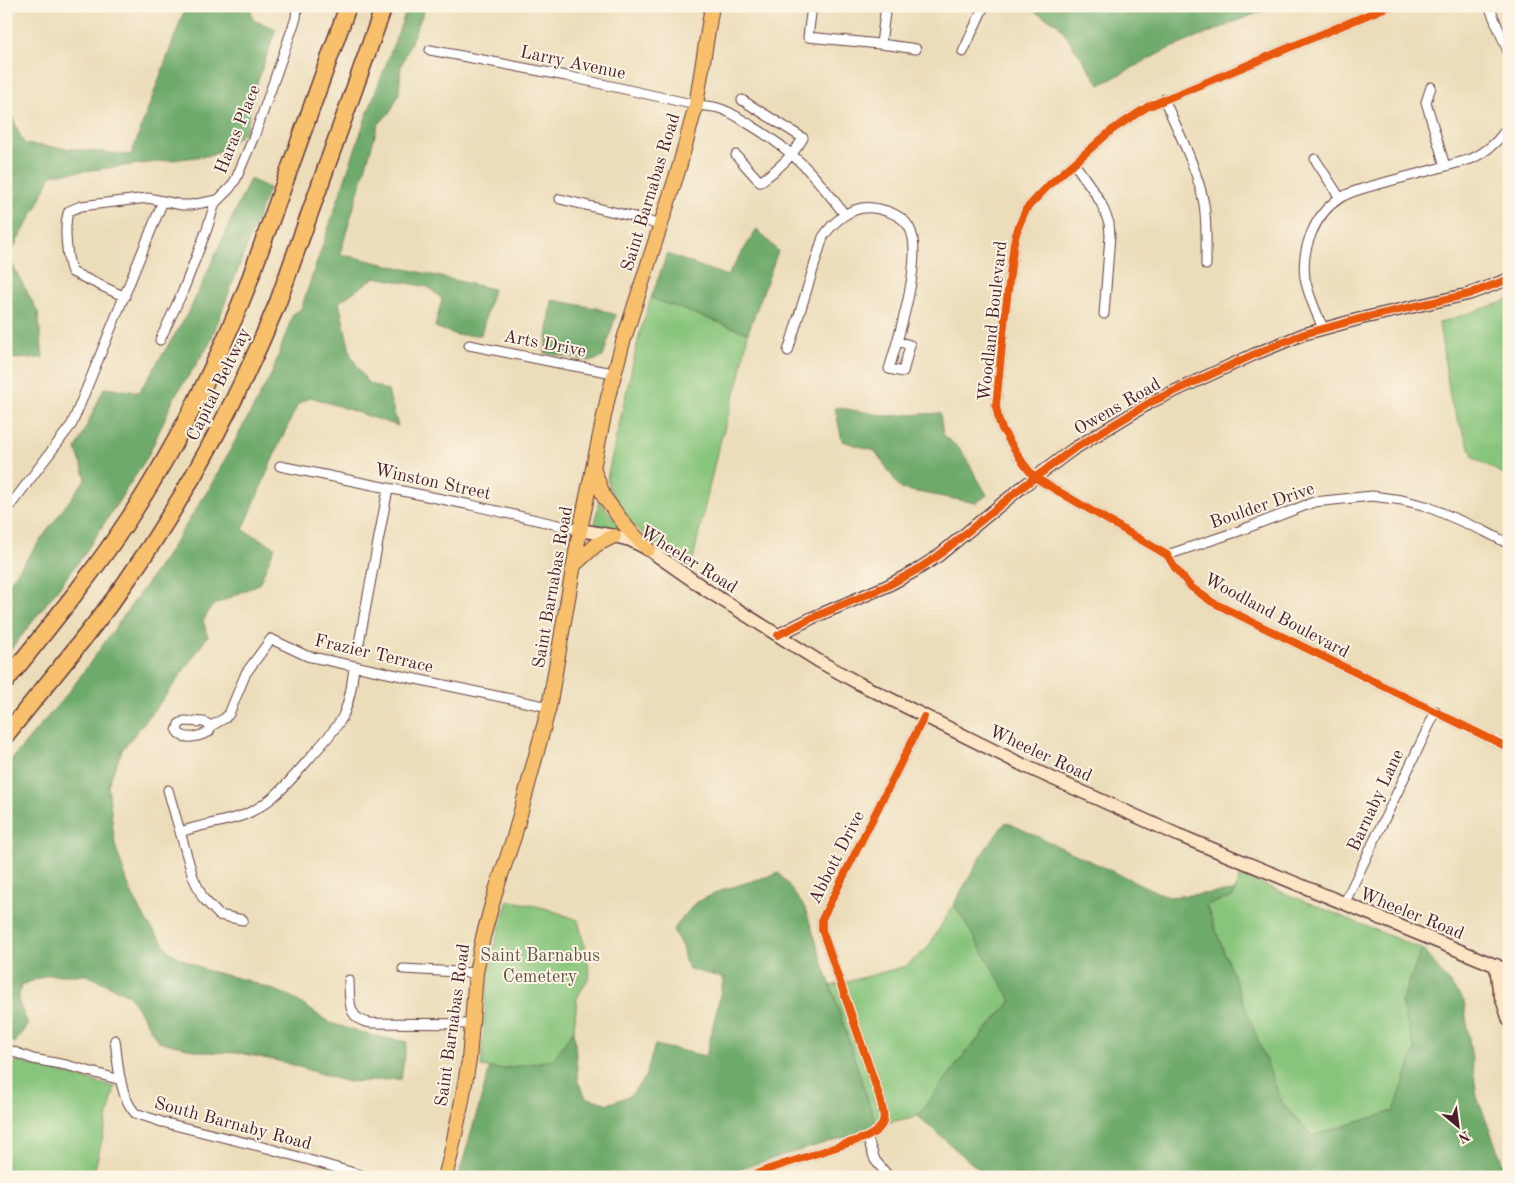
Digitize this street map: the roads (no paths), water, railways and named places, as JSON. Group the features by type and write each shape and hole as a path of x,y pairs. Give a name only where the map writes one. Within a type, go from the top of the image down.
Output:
{"highway":[{"name":"Capital Beltway","path":"6,681 70,602 118,534 151,483 192,410 231,328 248,287 348,6"},
{"name":"Capital Beltway","path":"6,735 125,584 202,463 242,386 260,345 314,203 384,6"},
{"path":"314,203 394,6"}],"main road":[{"name":"Saint Barnabas Road","path":"445,1177 469,1060 476,973 483,937 514,837 549,708 580,530 614,373 696,104 712,6"},
{"path":"593,467 604,497 628,529 648,549"},
{"name":"Wheeler Road","path":"580,530 630,540 648,549 708,592 858,684 1142,820 1509,971"},
{"path":"574,565 596,544 614,536"},
{"path":"1496,965 1498,990 1509,1020"}],"street":[{"name":"Haras Place","path":"160,340 183,291 217,200 230,188 236,179 257,130 296,18 297,6"},
{"path":"812,6 808,36 881,43 916,49"},
{"path":"881,43 886,6"},
{"path":"963,52 984,6"},
{"name":"Woodland Boulevard","path":"1389,6 1147,107 1126,120 1091,147 1035,198 1022,217 1014,242 997,390 997,415 1002,429 1034,477 1167,555 1191,587 1212,602 1509,748"},
{"path":"1489,6 1508,52"},
{"name":"Larry Avenue","path":"430,50 717,108 737,117 793,154 823,185 845,215"},
{"path":"1431,87 1426,102 1445,166"},
{"path":"736,155 760,182 781,167 793,154 803,138 742,100"},
{"path":"1164,100 1199,185 1204,203 1206,266"},
{"path":"1323,328 1307,288 1305,257 1307,244 1316,225 1329,207 1340,198 1376,185 1471,159 1485,152 1509,124"},
{"path":"1315,159 1340,198"},
{"path":"1074,163 1098,197 1109,223 1110,236 1104,314"},
{"path":"125,297 72,272 66,216 69,211 81,206 148,198 182,205 217,200"},
{"path":"560,199 644,218 660,226"},
{"path":"6,511 72,424 164,201"},
{"path":"788,351 823,237 834,223 858,209 876,209 897,216 908,225 911,231 914,244 912,272 903,320 897,341 889,369 903,372 910,345 897,341"},
{"name":"Owens Road","path":"778,635 812,618 887,586 915,571 938,556 1034,477 1072,450 1151,402 1255,354 1323,328 1469,294 1509,278"},
{"name":"Arts Drive","path":"469,344 614,373"},
{"name":"Winston Street","path":"280,466 471,505 580,530"},
{"path":"359,643 388,489"},
{"name":"Boulder Drive","path":"1167,555 1239,531 1314,502 1372,496 1402,500 1426,506 1509,544"},
{"name":"Frazier Terrace","path":"211,726 219,723 229,714 246,673 271,639 307,656 549,708"},
{"path":"181,832 244,814 265,804 274,796 296,775 338,724 349,700 354,667"},
{"name":"Barnaby Lane","path":"1344,904 1436,711"},
{"name":"Abbott Drive","path":"867,1137 878,1131 882,1125 883,1115 879,1095 822,930 822,919 924,716"},
{"path":"168,790 193,877 203,898 220,915 243,920"},
{"path":"403,969 476,973"},
{"path":"349,980 351,1008 355,1017 361,1021 371,1023 472,1024"},
{"name":"South Barnaby Road","path":"115,1040 121,1080 129,1105 134,1113 368,1177"},
{"path":"6,1049 33,1059 66,1065 121,1080"},
{"path":"749,1177 867,1137 875,1160 888,1177"}],"waterway":[{"path":"1196,11 1204,6"}],"park label":[{"name":"Saint Barnabus Cemetery","path":"540,965"}]}
